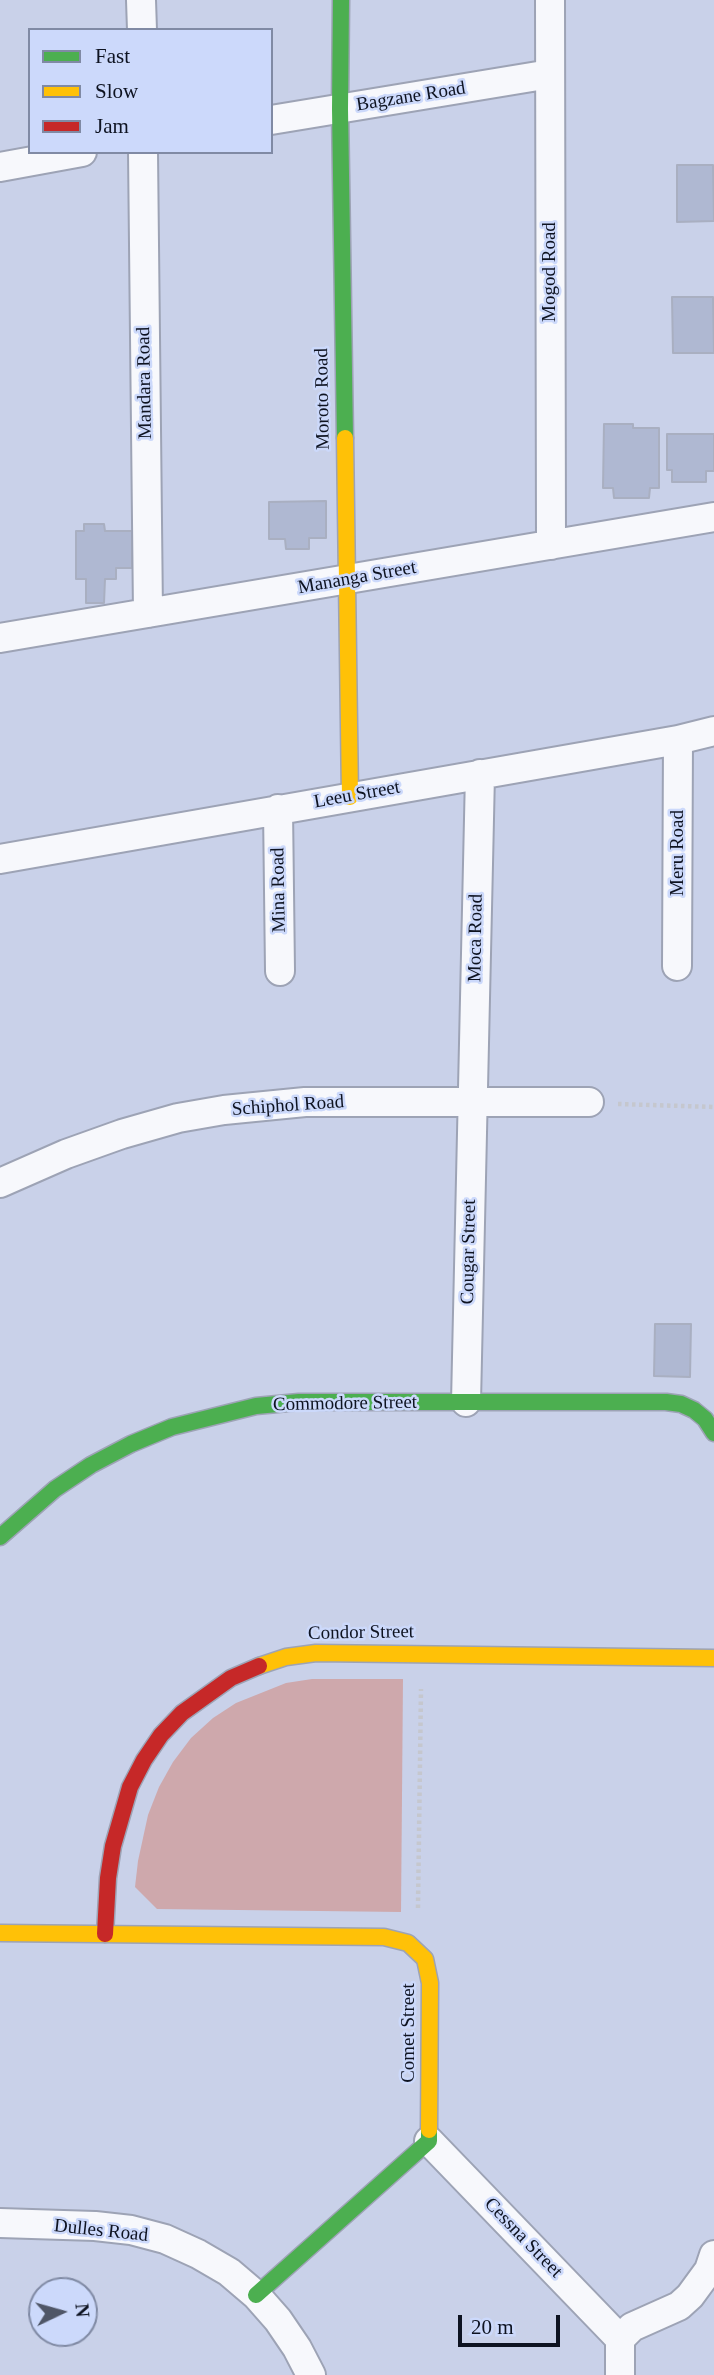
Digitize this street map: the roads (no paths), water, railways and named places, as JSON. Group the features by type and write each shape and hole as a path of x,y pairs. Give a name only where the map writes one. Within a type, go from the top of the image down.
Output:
{"street":[{"path":"141,0 142,28"},
{"name":"Moroto Road","path":"341,0 340,108 350,797"},
{"name":"Mogod Road","path":"550,0 551,545"},
{"name":"Bagzane Road","path":"273,120 550,74"},
{"path":"0,167 71,154"},
{"name":"Mandara Road","path":"143,154 148,613"},
{"name":"Mananga Street","path":"0,638 714,517"},
{"name":"Leeu Street","path":"0,859 678,740 714,731"},
{"name":"Meru Road","path":"677,966 678,740"},
{"name":"Moca Road","path":"472,1101 480,774"},
{"name":"Mina Road","path":"278,809 280,971"},
{"name":"Cougar Street","path":"466,1402 472,1101"},
{"name":"Schiphol Road","path":"4,1173 122,1134 178,1118 224,1110 305,1102 589,1102"},
{"name":"Commodore Street","path":"0,1537 55,1489 91,1465 141,1440 213,1415 256,1406 299,1402 666,1402 681,1404 694,1410 705,1419 714,1433"},
{"name":"Condor Street","path":"105,1934 113,1846 130,1787 144,1760 161,1735 205,1693 258,1665 286,1657 316,1653 714,1658"},
{"path":"0,1933 105,1934"},
{"name":"Comet Street","path":"105,1934 384,1937 396,1938 417,1950 425,1959 430,1983 429,2141"},
{"path":"256,2295 429,2141"},
{"name":"Cessna Street","path":"429,2141 620,2339"},
{"name":"Dulles Road","path":"0,2223 96,2226 131,2230 165,2239 198,2253 256,2295 278,2320 311,2375"},
{"path":"620,2375 620,2339 632,2327 679,2306 709,2270 714,2255"}]}
